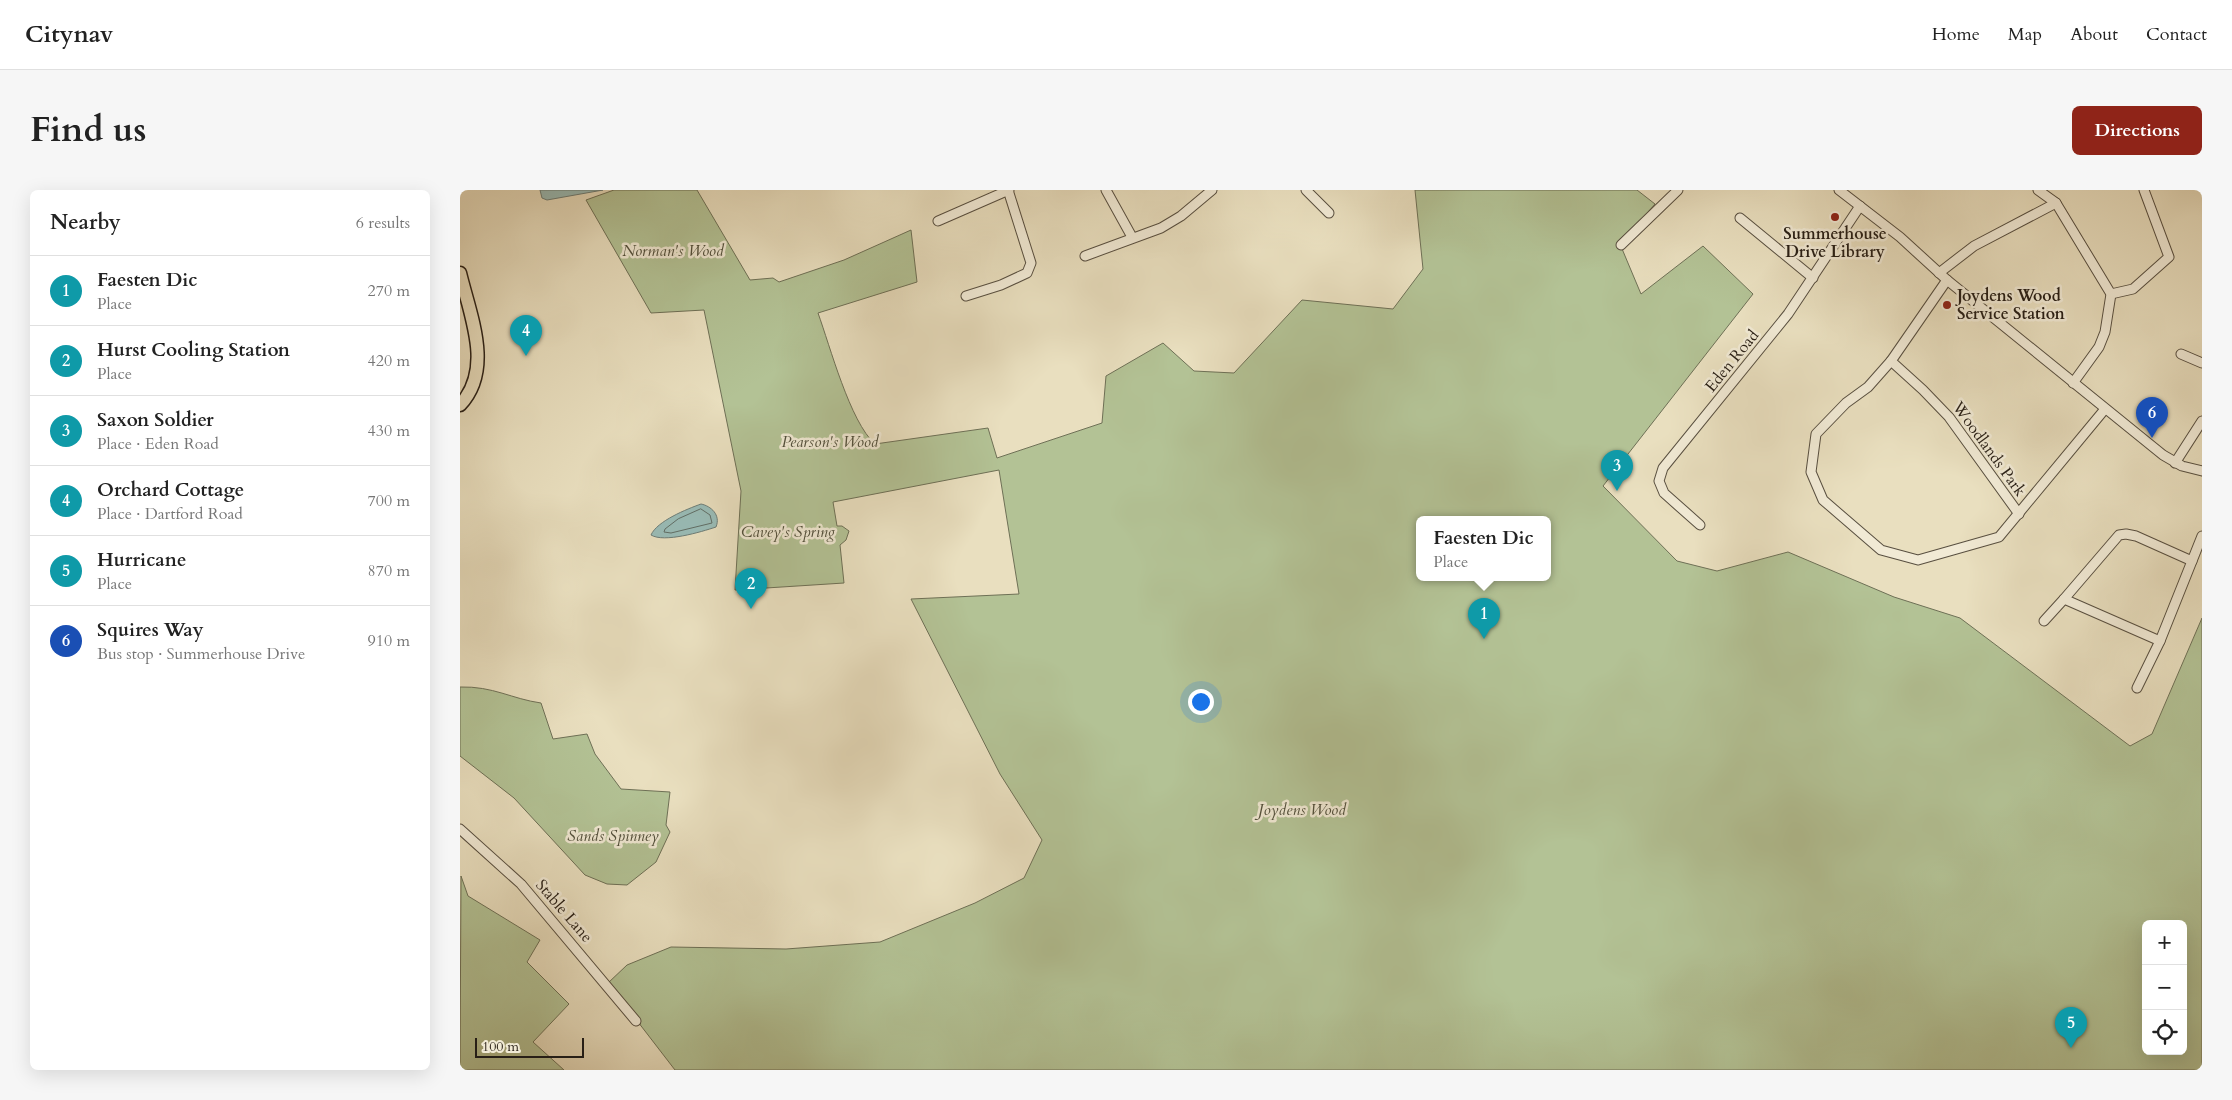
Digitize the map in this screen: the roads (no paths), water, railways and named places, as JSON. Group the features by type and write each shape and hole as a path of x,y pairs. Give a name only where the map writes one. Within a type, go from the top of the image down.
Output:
{"main road":[{"path":"460,273 476,340 478,360 476,375 471,388 460,405"}],"street":[{"path":"938,221 1008,190 1031,263 1027,273 1001,285 966,296"},
{"path":"1106,190 1132,237"},
{"path":"1084,256 1160,228 1181,216 1212,190"},
{"path":"1306,190 1329,213"},
{"path":"1621,245 1678,190"},
{"path":"1839,190 1900,237 1947,280 2073,383 2175,463 2188,468 2202,470"},
{"path":"2038,190 2056,203 2111,294 2105,332 2099,347 2073,383"},
{"path":"2111,294 2133,289 2169,256 2144,190"},
{"path":"1939,272 1974,246 2056,203"},
{"name":"Eden Road","path":"1700,525 1664,494 1659,481 1663,468 1782,322 1860,206"},
{"path":"1740,218 1813,278"},
{"name":"Woodlands Park","path":"1947,280 1891,361 1868,387 1846,403 1816,434 1811,472 1823,500 1881,550 1918,560 1999,538 2105,409"},
{"path":"2180,354 2202,363"},
{"name":"Woodlands Park","path":"1891,361 1950,417 2019,514"},
{"path":"2175,463 2202,422"},
{"path":"2044,621 2116,537 2122,534 2136,536 2192,561"},
{"path":"2136,688 2160,641 2202,536"},
{"path":"2064,599 2160,641"},
{"name":"Stable Lane","path":"460,829 521,884 636,1021"}],"water":[{"path":"540,190 603,190 547,200 542,198"},
{"path":"701,504 708,507 716,515 716,527 692,534 665,538 651,535 666,520"}],"place":[{"name":"Summerhouse Drive Library","path":"1835,217"},
{"name":"Joydens Wood Service Station","path":"1947,305"},
{"name":"Orchard Cottage","path":"526,356"},
{"name":"Squires Way","path":"2152,438"},
{"name":"Saxon Soldier","path":"1617,491"},
{"name":"Hurst Cooling Station","path":"751,609"},
{"name":"Faesten Dic","path":"1484,639"},
{"name":"Hurricane","path":"2071,1048"}],"park label":[{"name":"Norman's Wood","path":"673,251"},
{"name":"Pearson's Wood","path":"830,442"},
{"name":"Cavey's Spring","path":"788,532"},
{"name":"Joydens Wood","path":"1302,810"},
{"name":"Sands Spinney","path":"613,836"}]}
